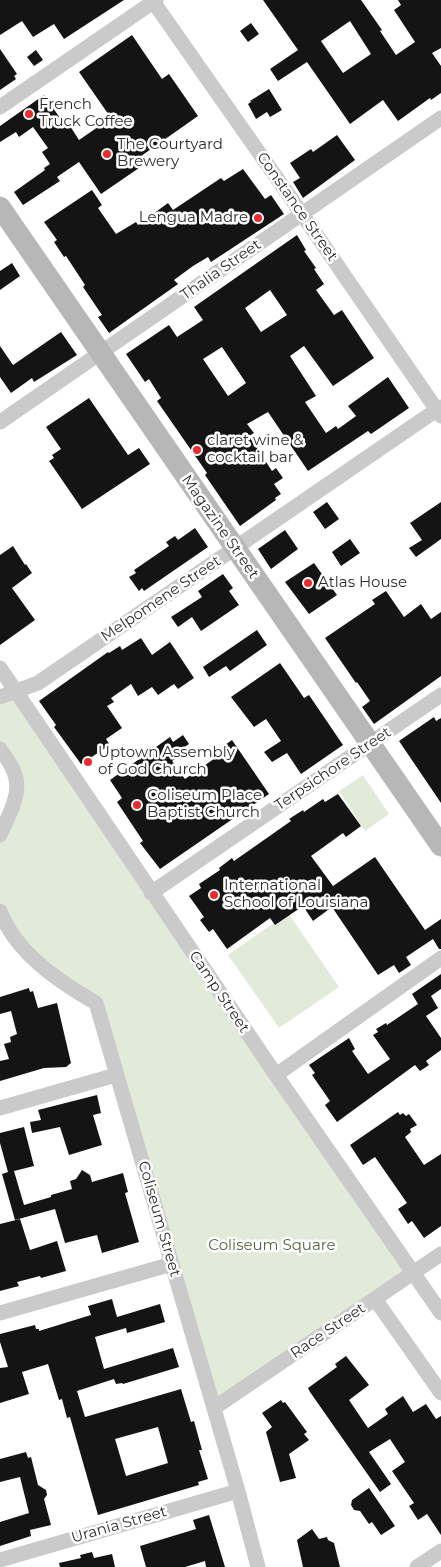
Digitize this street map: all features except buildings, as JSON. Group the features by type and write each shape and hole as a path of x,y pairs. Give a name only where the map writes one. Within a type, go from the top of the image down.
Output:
{"street":[{"path":"0,107 154,1"},
{"name":"Constance Street","path":"154,1 440,411"},
{"name":"Thalia Street","path":"0,422 441,118"},
{"name":"Magazine Street","path":"0,207 441,846"},
{"name":"Melpomene Street","path":"0,697 38,683 440,411"},
{"name":"Camp Street","path":"2,675 16,692 151,893 441,1313"},
{"name":"Terpsichore Street","path":"151,893 441,695"},
{"path":"0,748 14,772 17,784 15,801 0,835"},
{"name":"Coliseum Street","path":"2,920 24,950 67,986 96,1003 238,1491 258,1567"},
{"path":"276,1075 441,958"},
{"path":"0,1108 116,1075"},
{"name":"Race Street","path":"214,1408 441,1254"},
{"path":"0,1313 172,1264"},
{"path":"375,1299 441,1392"},
{"name":"Urania Street","path":"0,1560 238,1491"},
{"path":"417,1567 441,1551"}],"green space":[{"name":"Coliseum Square","path":"16,692 413,1273 214,1408 96,1003 67,986 0,911 0,835 15,801 0,749 0,697"},
{"path":"363,775 389,814 365,831 339,791"},
{"path":"288,913 339,987 279,1028 228,955"}],"place":[{"name":"French Truck Coffee","path":"29,114"},
{"name":"The Courtyard Brewery","path":"107,154"},
{"name":"Lengua Madre","path":"258,218"},
{"name":"claret wine & cocktail bar","path":"197,450"},
{"name":"Atlas House","path":"308,583"},
{"name":"Uptown Assembly of God Church","path":"88,762"},
{"name":"Coliseum Place Baptist Church","path":"137,805"},
{"name":"International School of Louisiana","path":"214,895"}]}
